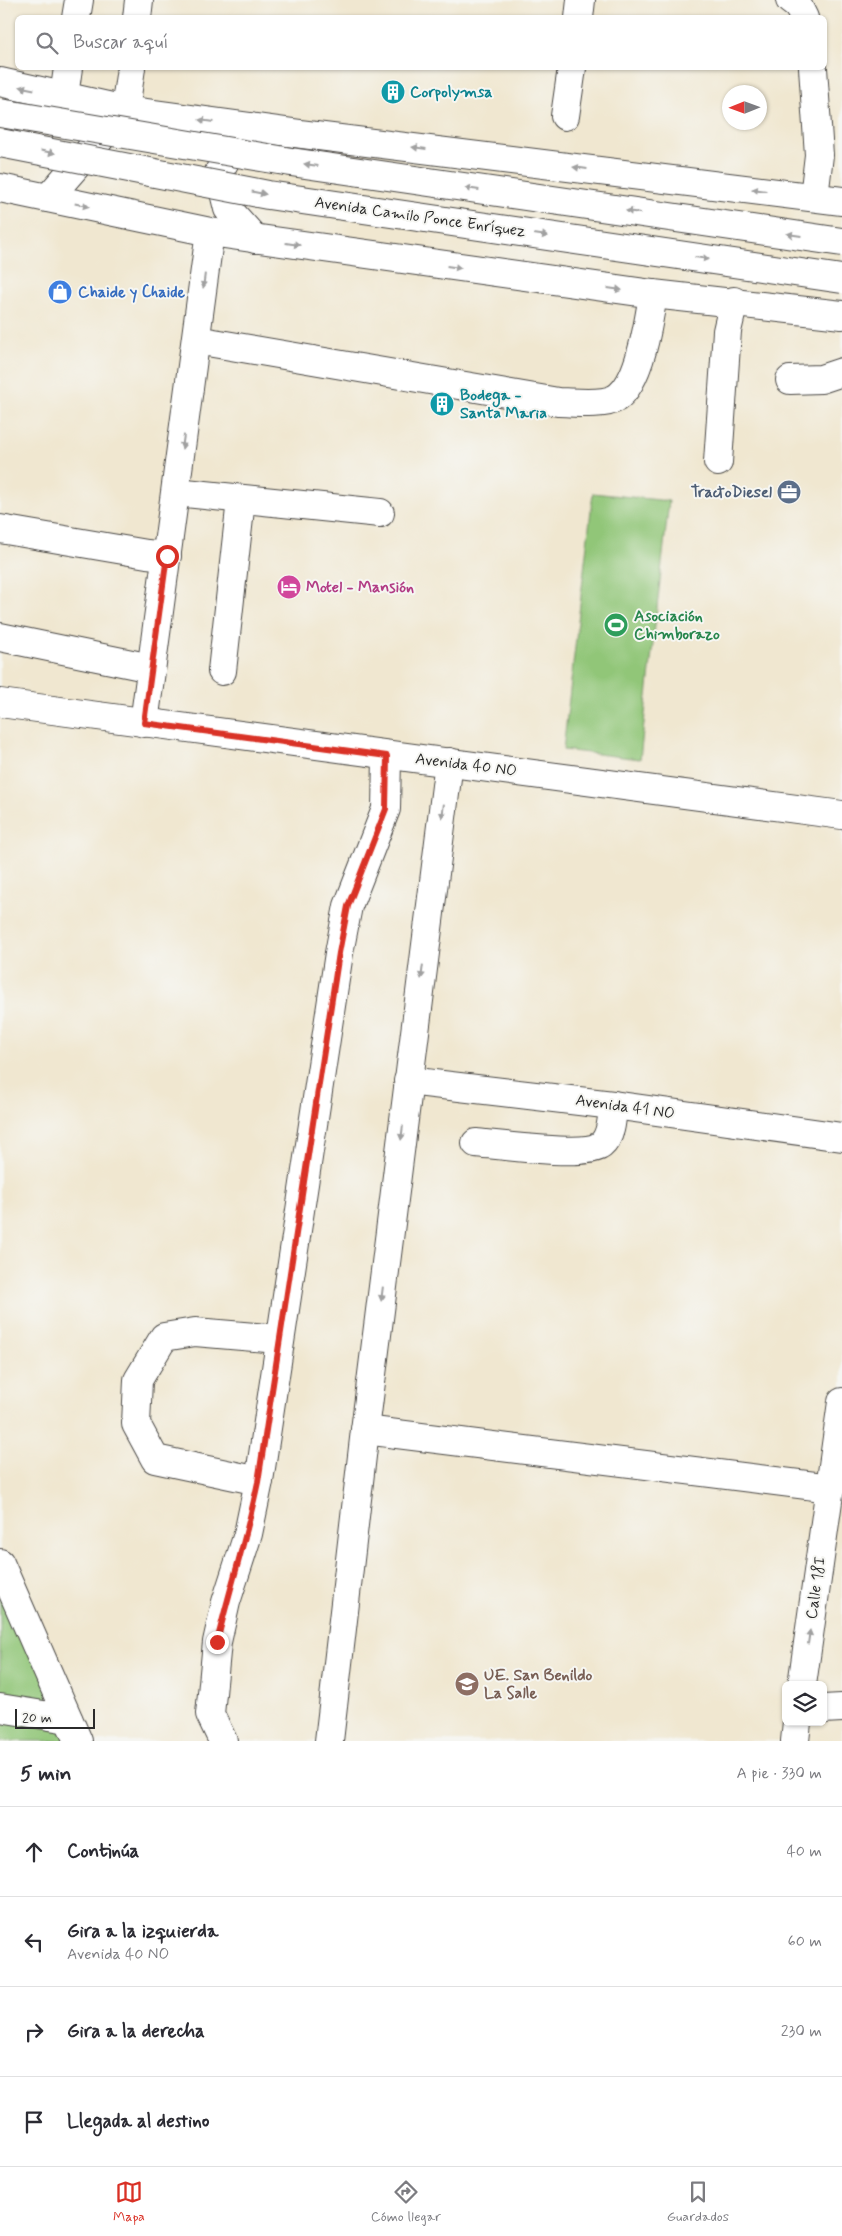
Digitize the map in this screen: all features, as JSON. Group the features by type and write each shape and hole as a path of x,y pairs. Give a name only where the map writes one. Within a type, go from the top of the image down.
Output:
{"street":[{"path":"76,15 79,0"},
{"path":"137,15 139,0"},
{"path":"579,15 581,0"},
{"path":"790,0 798,6 802,15"},
{"path":"64,96 68,70"},
{"path":"48,198 125,110 131,70"},
{"path":"565,116 572,70"},
{"path":"813,70 819,155 814,197"},
{"path":"0,82 125,110 261,129 842,201"},
{"path":"0,113 290,162 842,242"},
{"path":"255,239 228,209 218,172 236,141 261,129"},
{"name":"Avenida Camilo Ponce Enríquez","path":"0,143 268,195 842,278"},
{"path":"0,188 210,232 255,239 653,294 734,301 842,315"},
{"path":"144,723 210,232"},
{"path":"196,340 558,402 594,402 615,399 630,383 648,327 653,294"},
{"path":"718,462 727,331 734,301"},
{"path":"790,380 821,380 842,372"},
{"path":"176,492 380,513"},
{"path":"222,671 241,500"},
{"path":"0,529 167,556"},
{"path":"0,637 151,668"},
{"name":"Avenida 40 NO","path":"0,704 842,815"},
{"path":"223,1741 210,1714 217,1642 226,1602 248,1534 258,1482 339,953 348,906 386,809 387,756"},
{"path":"330,1741 365,1430 449,762"},
{"name":"Avenida 41 NO","path":"408,1081 613,1105 842,1137"},
{"path":"476,1143 525,1148 588,1150 601,1145 607,1137 612,1122 613,1105"},
{"path":"258,1482 155,1459 136,1424 138,1380 164,1336 195,1332 279,1339"},
{"name":"Calle 18I","path":"803,1681 842,1402"},
{"path":"365,1430 831,1488"},
{"path":"0,1563 73,1730"},
{"path":"0,1708 73,1730"},
{"path":"827,1709 842,1708"},
{"path":"795,1741 797,1726"}],"green space":[{"name":"Asociación Chimborazo","path":"593,493 669,501 640,759 563,750"},
{"path":"0,1574 72,1741 0,1741"}],"place":[{"name":"Corpolymsa","path":"393,92"},
{"name":"Chaide y Chaide","path":"60,292"},
{"name":"Bodega - Santa Maria","path":"442,404"},
{"name":"TractoDiesel","path":"789,492"},
{"name":"Motel - Mansión","path":"289,587"},
{"name":"Asociación Chimborazo","path":"616,625"},
{"name":"UE. San Benildo La Salle","path":"467,1684"}],"route":[{"path":"167,556 144,723 387,756 386,809 348,906 339,953 258,1482 248,1534 226,1602 217,1642"}]}
